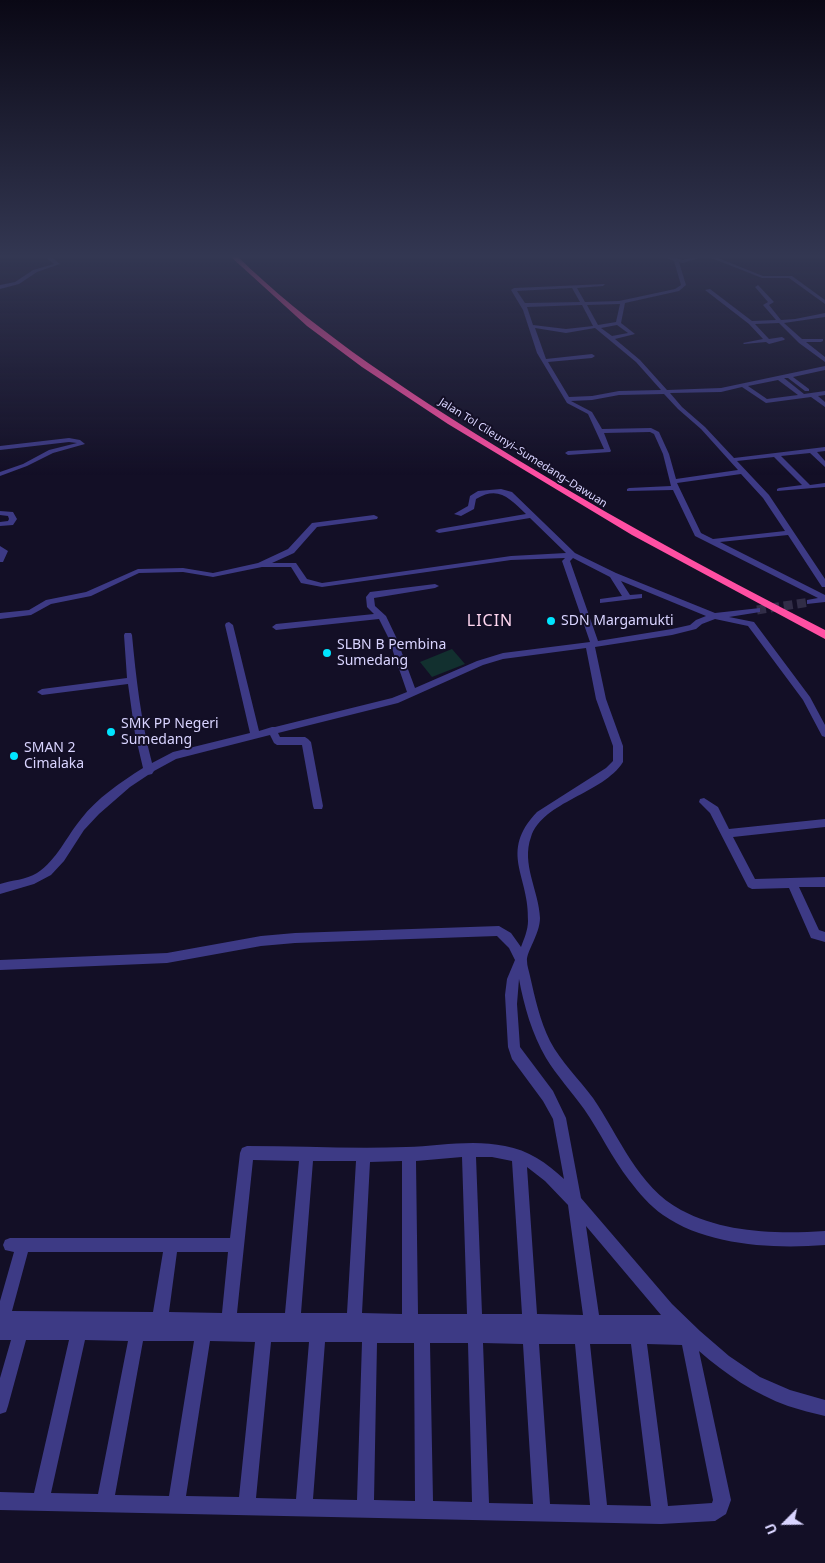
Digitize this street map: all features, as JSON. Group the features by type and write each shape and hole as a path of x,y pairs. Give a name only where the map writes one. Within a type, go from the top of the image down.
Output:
{"highway":[{"name":"Jalan Tol Cileunyi–Sumedang–Dawuan","path":"316,329 358,362 504,456 656,545 825,635"},
{"name":"Jalan Tol Cileunyi–Sumedang–Dawuan","path":"326,329 366,360 504,448 639,528 825,626"}],"street":[{"path":"533,329 536,344 568,400 576,407 590,413 608,451 568,452"},
{"path":"550,329 562,331 581,329"},
{"path":"600,329 638,362 680,408 703,428 732,460 772,506 788,533 825,585"},
{"path":"611,338 632,334 626,329"},
{"path":"757,329 769,342"},
{"path":"788,329 825,360"},
{"path":"746,343 769,342 782,339"},
{"path":"801,341 821,340"},
{"path":"816,354 825,353"},
{"path":"545,361 592,356"},
{"path":"568,400 619,393 713,391 824,369"},
{"path":"790,377 807,390"},
{"path":"780,378 803,396"},
{"path":"744,386 766,401 825,394"},
{"path":"813,395 825,405"},
{"path":"600,431 651,430 657,433 674,484 694,528 710,541 825,598"},
{"path":"0,448 70,440 78,441 82,444 51,452 25,466 0,474"},
{"path":"732,460 825,448"},
{"path":"810,450 825,465"},
{"path":"775,454 808,487"},
{"path":"629,490 742,472"},
{"path":"778,490 825,485"},
{"path":"458,514 471,508 475,496 496,491 509,494 572,555 613,575 714,616 751,624 803,694 825,734"},
{"path":"0,513 10,514 13,519 10,523 0,524"},
{"path":"439,531 530,516"},
{"path":"0,616 31,612 49,602 88,594 118,582 130,574 144,570 183,570 213,575 260,565 291,551 314,525 374,517"},
{"path":"710,541 788,533"},
{"path":"0,548 4,551 0,560"},
{"path":"260,565 293,566 304,581 322,586 511,558 572,555"},
{"path":"572,555 566,561 593,645 601,699 618,746 618,762 548,810 533,822 525,836 522,853 534,919 533,932 520,958 512,987 514,1047 522,1064 555,1107 575,1202 587,1329 599,1513"},
{"path":"613,575 626,598"},
{"path":"412,693 382,616 372,607 370,600 372,595 435,586"},
{"path":"603,601 639,596"},
{"path":"810,602 825,598"},
{"path":"0,889 34,879 48,870 100,806 165,760 185,752 395,701 503,656 593,645 691,628 699,622 714,616 757,610"},
{"path":"276,627 382,616"},
{"path":"229,626 255,734"},
{"path":"128,635 140,734 149,771"},
{"path":"42,692 132,680"},
{"path":"814,714 825,715"},
{"path":"272,730 276,741 305,742 308,745 318,806"},
{"path":"704,802 712,808 752,884 825,882"},
{"path":"726,834 825,823"},
{"path":"792,883 815,934 825,937"},
{"path":"0,965 167,958 287,938 492,930 507,935 520,958 529,997 543,1040 558,1064 587,1102 631,1171 658,1200 675,1214 697,1224 727,1233 773,1238 825,1238"},
{"path":"469,1151 481,1511"},
{"path":"228,1327 246,1153 409,1154 469,1151 501,1152 518,1156 538,1166 575,1202 686,1332 755,1382 786,1397 825,1408"},
{"path":"292,1327 308,1153"},
{"path":"362,1154 364,1508"},
{"path":"409,1154 424,1510"},
{"path":"518,1156 542,1512"},
{"path":"236,1245 17,1245 1,1325 587,1329 686,1332"},
{"path":"159,1326 171,1245"},
{"path":"0,1406 22,1326"},
{"path":"41,1501 81,1326"},
{"path":"106,1503 138,1326"},
{"path":"176,1504 204,1327"},
{"path":"247,1506 264,1327"},
{"path":"304,1507 318,1328"},
{"path":"637,1330 661,1515"},
{"path":"0,1501 661,1515 715,1512 722,1506 722,1500 686,1332"}],"green space":[{"path":"452,649 465,664 432,677 420,662"}],"tunnel":[{"path":"757,610 810,602"}],"place":[{"name":"SDN Margamukti","path":"551,621"},
{"name":"SLBN B Pembina Sumedang","path":"327,653"},
{"name":"SMK PP Negeri Sumedang","path":"111,732"},
{"name":"SMAN 2 Cimalaka","path":"14,756"}],"district":[{"name":"LICIN","path":"490,621"}]}
